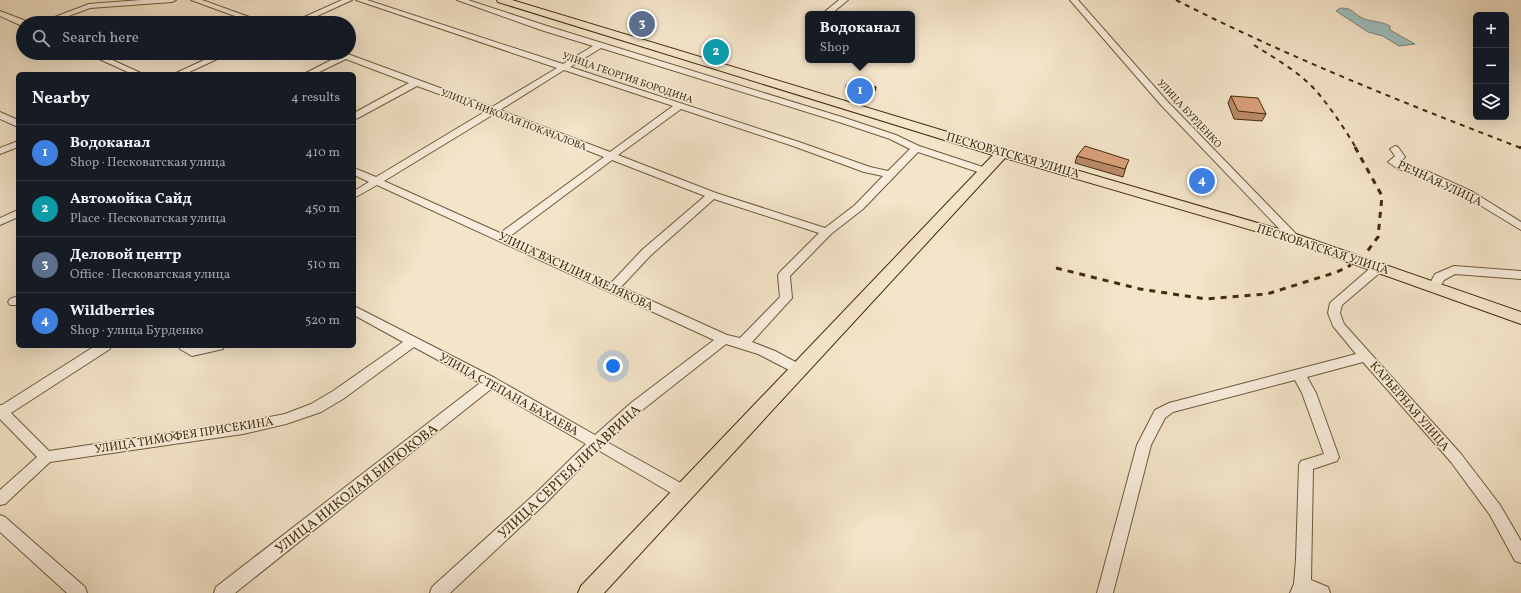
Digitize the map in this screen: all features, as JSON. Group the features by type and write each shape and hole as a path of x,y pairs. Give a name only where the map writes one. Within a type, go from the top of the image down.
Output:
{"main road":[{"name":"ПЕСКОВАТСКАЯ УЛИЦА","path":"502,0 1002,153 1294,238 1434,286 1521,318"},
{"path":"589,593 1002,153"}],"street":[{"path":"62,16 89,6 172,0"},
{"path":"194,0 241,16"},
{"path":"311,16 348,0"},
{"name":"УЛИЦА ГЕОРГИЯ БОРОДИНА","path":"360,0 796,144 868,170 890,174"},
{"path":"461,0 842,120 894,137 916,148 986,171"},
{"path":"830,11 844,0"},
{"name":"УЛИЦА БУРДЕНКО","path":"1074,0 1164,103 1294,238"},
{"path":"0,12 16,20"},
{"path":"356,194 600,45"},
{"path":"106,60 134,72"},
{"path":"183,72 210,60"},
{"name":"УЛИЦА НИКОЛАЯ ПОКАЧАЛОВА","path":"312,72 333,60"},
{"name":"УЛИЦА НИКОЛАЯ ПОКАЧАЛОВА","path":"355,60 493,110 612,157"},
{"path":"356,115 416,83"},
{"path":"501,237 612,157 679,106"},
{"path":"0,115 16,123"},
{"path":"0,151 16,145"},
{"path":"743,343 786,298 784,275 827,232 859,207 916,148"},
{"name":"РЕЧНАЯ УЛИЦА","path":"1395,149 1400,157 1394,162 1402,167 1425,174 1469,194 1521,226"},
{"path":"612,157 712,195 827,232"},
{"name":"УЛИЦА ВАСИЛИЯ МЕЛЯКОВА","path":"356,172 724,339 743,343 768,352 798,369"},
{"path":"613,288 646,253 712,195"},
{"path":"0,222 16,214"},
{"name":"КАРЬЕРНАЯ УЛИЦА","path":"1379,267 1336,303 1334,313 1339,326 1456,458 1495,510 1521,556"},
{"path":"1434,286 1439,277 1454,270 1521,275"},
{"name":"УЛИЦА СТЕПАНА БАХАЕВА","path":"356,311 490,382 683,492"},
{"name":"УЛИЦА СЕРГЕЯ ЛИТАВРИНА","path":"438,593 542,497 596,443 636,407 724,339"},
{"name":"УЛИЦА ТИМОФЕЯ ПРИСЕКИНА","path":"46,457 243,428 286,419 316,408 338,395 412,342"},
{"path":"0,499 46,457 1,411 102,348"},
{"path":"188,348 192,351 208,348"},
{"path":"1105,593 1144,444 1160,414 1170,408 1366,356"},
{"path":"1299,374 1309,393 1332,457 1306,465 1300,588 1322,593"},
{"name":"УЛИЦА НИКОЛАЯ БИРЮКОВА","path":"222,593 490,382"},
{"path":"0,522 78,593"}],"water":[{"path":"1340,8 1350,10 1365,19 1390,26 1390,30 1415,44 1399,46 1383,36 1368,32 1336,11"}],"building":[{"path":"712,43 727,47 719,53 704,48"},
{"path":"852,80 876,87 869,92 846,85"},
{"path":"1231,96 1258,98 1266,114 1238,111"},
{"path":"1085,146 1129,160 1125,169 1077,156"}],"railway":[{"path":"1176,0 1304,60 1433,114 1521,148 1519,147"},
{"path":"1254,45 1288,67 1304,79 1318,93 1343,127 1356,148"},
{"path":"1355,147 1382,196 1378,237 1366,253"},
{"path":"1056,268 1140,289 1206,299 1267,294 1337,272 1351,265"}],"place":[{"name":"Деловой центр","path":"642,24"},
{"name":"Автомойка Сайд","path":"716,52"},
{"name":"Водоканал","path":"860,91"},
{"name":"Wildberries","path":"1202,181"}]}
